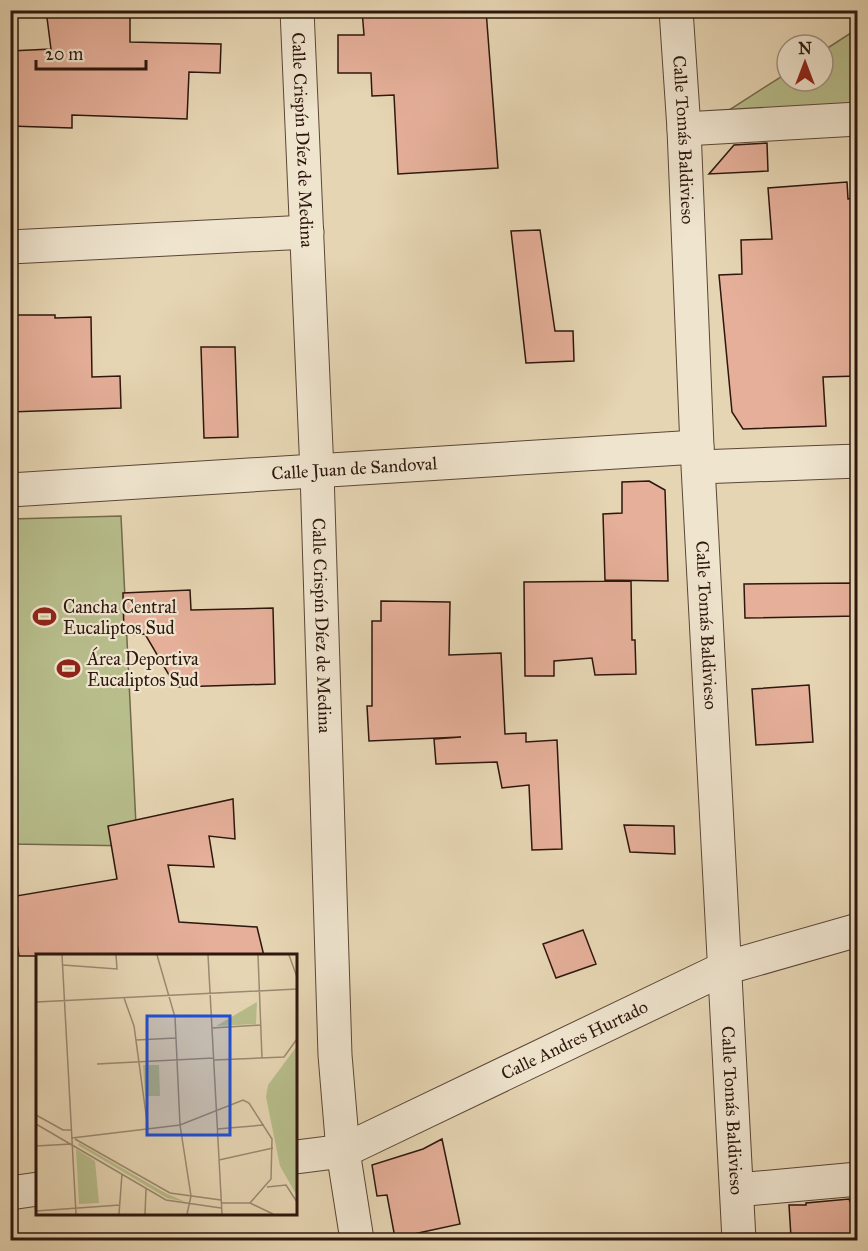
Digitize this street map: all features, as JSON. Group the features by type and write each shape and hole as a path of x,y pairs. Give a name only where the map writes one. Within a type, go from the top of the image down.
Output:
{"street":[{"name":"Calle Crispín Díez de Medina","path":"297,10 317,472 335,1055 343,1151 357,1240"},
{"name":"Calle Tomás Baldivieso","path":"676,10 684,129 698,457 739,1240"},
{"path":"684,129 858,119"},
{"path":"10,247 307,232"},
{"name":"Calle Juan de Sandoval","path":"10,490 317,472 698,457 858,461"},
{"name":"Calle Andres Hurtado","path":"297,1157 343,1151 725,968 858,930"},
{"path":"737,1191 858,1179"}],"green space":[{"path":"857,29 857,104 729,110 775,81 775,93 835,93 835,43"},
{"name":"Área Deportiva Eucaliptos Sud","path":"121,516 137,846 11,844 11,519"}],"building":[{"path":"46,10 130,10 130,42 221,44 220,73 189,72 187,119 72,115 72,128 10,126 10,51 51,49"},
{"path":"362,10 486,10 498,168 398,174 394,95 372,96 371,73 338,73 338,35 364,35"},
{"path":"767,143 768,171 709,174 734,145"},
{"path":"847,182 848,199 858,198 858,376 823,377 826,426 743,429 732,412 719,275 742,274 741,240 772,239 768,188"},
{"path":"540,230 555,331 573,331 574,361 526,363 511,231"},
{"path":"10,315 55,315 55,318 91,317 92,377 120,376 121,408 10,412"},
{"path":"201,347 235,347 238,437 204,438"},
{"path":"649,481 665,490 668,581 605,580 603,514 622,513 622,482"},
{"path":"631,581 632,640 635,640 636,674 595,675 592,658 554,661 554,676 525,676 524,582"},
{"path":"858,583 858,616 745,618 744,584"},
{"path":"190,590 191,610 273,608 275,684 176,687 145,634 124,635 123,593"},
{"path":"381,601 450,602 449,655 501,653 505,734 526,733 526,742 557,740 562,849 532,850 529,785 502,788 497,762 436,764 434,739 461,737 369,741 367,706 372,706 372,621 381,621"},
{"path":"809,685 813,742 756,745 752,689"},
{"path":"233,799 235,839 209,836 214,867 168,865 179,922 257,927 264,954 36,954 36,956 19,956 10,897 117,879 108,826"},
{"path":"624,825 674,826 675,854 630,852"},
{"path":"583,930 596,964 556,978 543,944"},
{"path":"442,1139 460,1224 395,1238 387,1195 377,1196 372,1165 423,1149"},
{"path":"849,1199 858,1222 858,1236 791,1237 789,1205"}],"place":[{"name":"Cancha Central Eucaliptos Sud","path":"45,617"},
{"name":"Área Deportiva Eucaliptos Sud","path":"69,669"}]}
